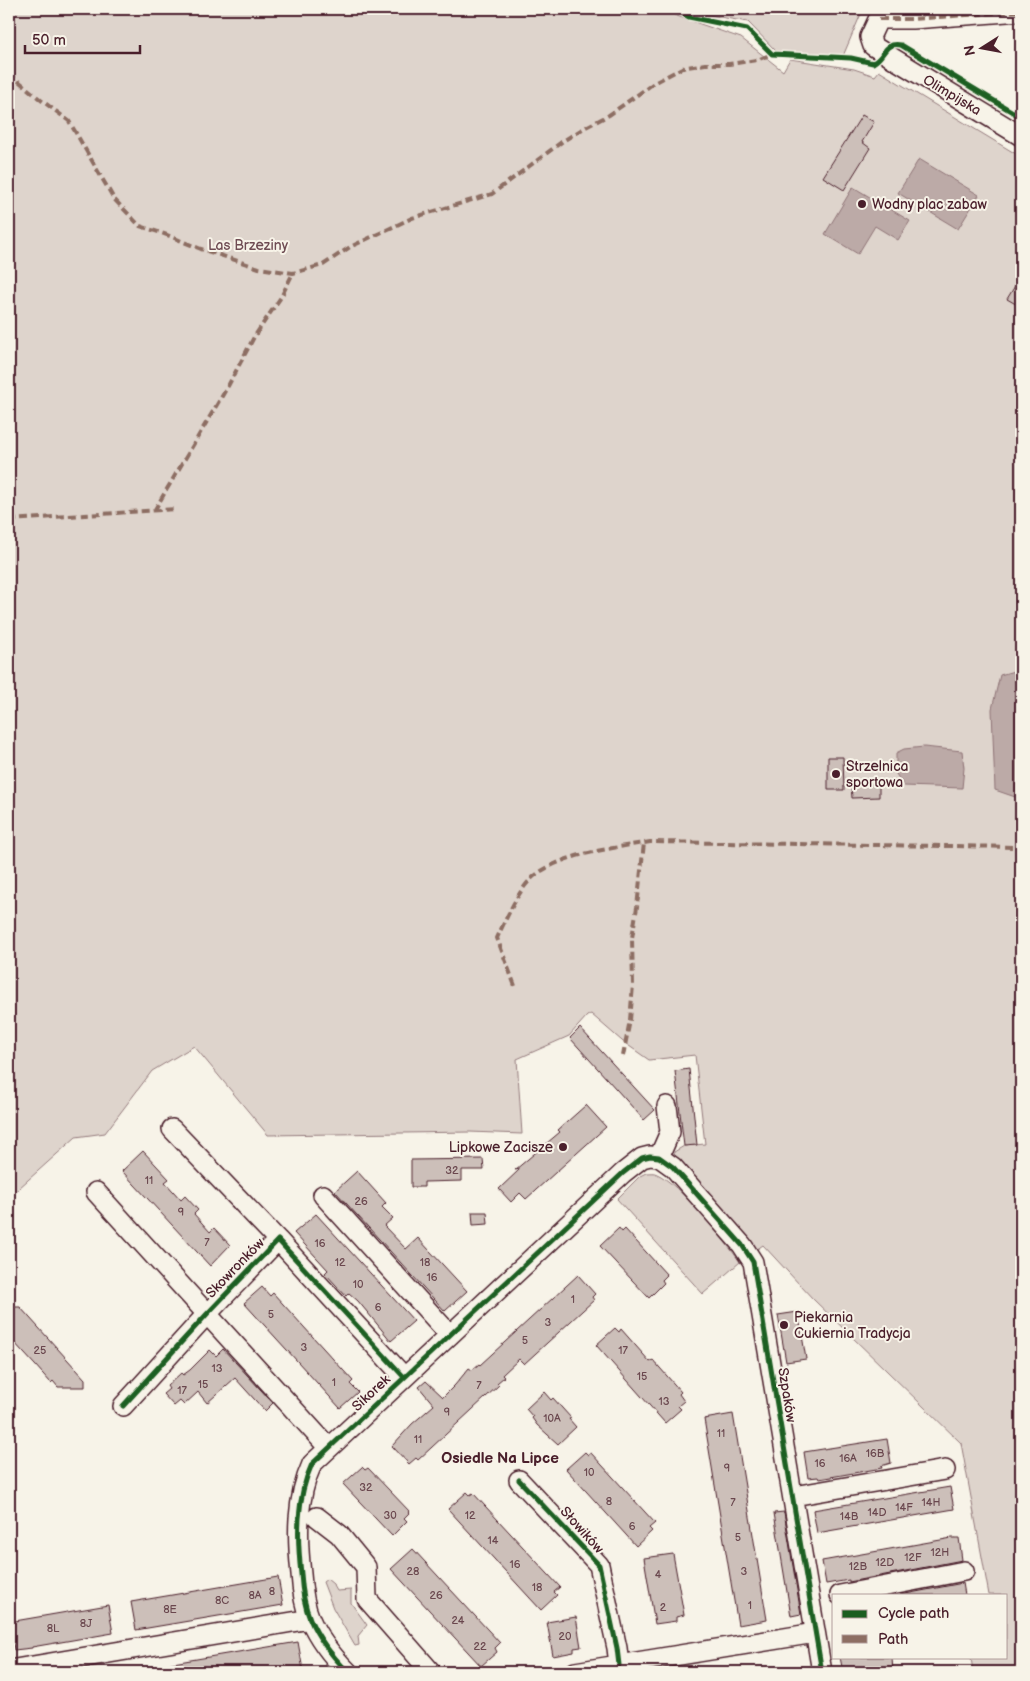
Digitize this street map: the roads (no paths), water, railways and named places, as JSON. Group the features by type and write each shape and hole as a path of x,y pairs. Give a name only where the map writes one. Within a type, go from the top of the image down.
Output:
{"street":[{"path":"881,14 913,19 1021,11"},
{"name":"Olimpijska","path":"881,14 870,40 873,46 1021,136"},
{"path":"659,1157 670,1132 668,1106"},
{"name":"Skowronków","path":"172,1129 278,1240 404,1377"},
{"name":"Sikorek","path":"348,1672 325,1644 310,1619 304,1598 299,1551 301,1499 305,1478 312,1464 623,1173 642,1158 650,1156 659,1157"},
{"name":"Szpaków","path":"659,1157 673,1167 742,1245 753,1262 822,1672"},
{"name":"Skowronków","path":"96,1192 328,1447"},
{"path":"323,1195 450,1335"},
{"name":"Skowronków","path":"123,1406 278,1240"},
{"path":"793,1496 944,1470"},
{"name":"Słowików","path":"520,1480 599,1565 619,1665"},
{"path":"317,1517 339,1534 366,1567 367,1599 431,1672"},
{"path":"845,1594 964,1571"},
{"path":"810,1600 832,1596"},
{"path":"9,1670 310,1619"},
{"path":"575,1672 816,1633"}],"place":[{"name":"Wodny plac zabaw","path":"862,204"},
{"name":"Strzelnica sportowa","path":"836,774"},
{"name":"Lipkowe Zacisze","path":"563,1147"},
{"name":"Piekarnia Cukiernia Tradycja","path":"784,1325"}],"district":[{"name":"Osiedle Na Lipce","path":"500,1458"}],"park label":[{"name":"Las Brzeziny","path":"248,245"}]}
